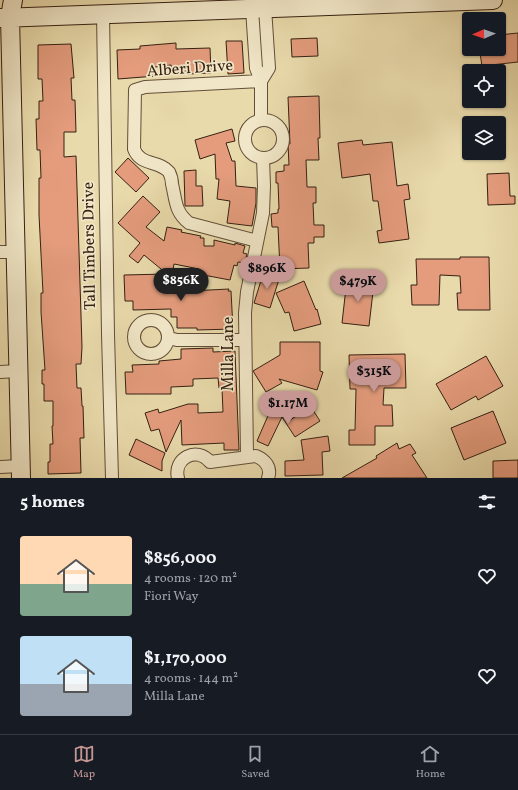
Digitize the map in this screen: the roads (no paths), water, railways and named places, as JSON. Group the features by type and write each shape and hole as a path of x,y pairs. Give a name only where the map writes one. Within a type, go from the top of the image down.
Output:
{"street":[{"path":"0,467 20,472 18,371 7,252 8,12 5,0"},
{"path":"8,12 103,14 493,0"},
{"path":"258,8 269,68 261,81 261,120"},
{"name":"Tall Timbers Drive","path":"103,14 108,334 112,478"},
{"name":"Alberi Drive","path":"257,240 189,223 182,217 178,210 171,174 165,168 139,158 134,149 135,90 144,87 261,81"},
{"path":"261,120 267,120 277,125 282,135 281,147 274,155 263,158 257,157 249,150 245,141 247,132 253,124 261,120"},
{"name":"Milla Lane","path":"247,456 245,313 247,292 263,213 263,158"},
{"path":"168,338 177,340 245,340"},
{"path":"0,372 18,371"},
{"path":"178,478 177,467 183,458 194,454 202,455 210,462 256,456 263,459 268,465 268,478"}]}
